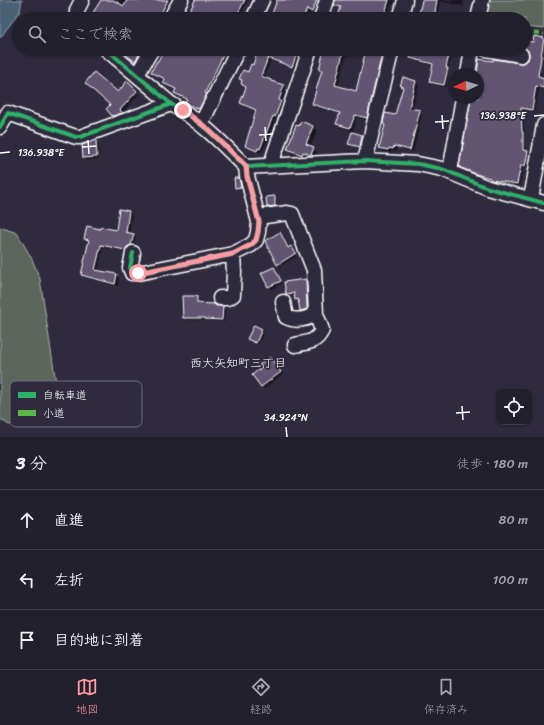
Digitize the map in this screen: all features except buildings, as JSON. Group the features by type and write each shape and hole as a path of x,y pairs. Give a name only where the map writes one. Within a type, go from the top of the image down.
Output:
{"street":[{"path":"77,12 82,0"},
{"path":"174,12 181,0"},
{"path":"256,12 262,0"},
{"path":"323,12 327,0"},
{"path":"402,12 405,0"},
{"path":"479,12 482,0"},
{"path":"114,56 171,104 183,110 201,124 246,166 247,176 258,217 258,232 256,240 251,245 233,254 132,273 130,268 133,253"},
{"path":"137,75 148,56"},
{"path":"201,124 235,56"},
{"path":"271,164 308,56"},
{"path":"365,161 390,56"},
{"path":"469,68 471,56"},
{"path":"0,127 8,113 76,137 80,137 171,104"},
{"path":"450,172 462,104"},
{"path":"246,166 365,161 418,164 450,172 488,188 537,201 544,125"},
{"path":"258,217 287,213 292,214 314,270 316,314 322,330 314,341 295,345"},
{"path":"220,298 228,298 233,295 233,254"},
{"path":"283,302 286,317 292,320 307,318 316,314"}],"shaded area":[{"path":"487,0 544,0 544,29 532,28 532,12 485,12"},
{"path":"0,227 17,233 32,259 40,279 56,381 10,381 10,425 0,419"}],"water":[{"path":"0,0 22,0 20,11 12,12 12,22 0,38"}],"marked path":[{"path":"532,33 544,34"}],"cycle path":[{"path":"114,56 171,104 192,117 220,141 246,167 365,161 418,164 442,169 488,188 544,203"},
{"path":"0,127 8,113 76,137 80,137 171,104"},
{"path":"133,253 130,268 132,273 138,273 233,254 251,245 256,240 259,222 246,167"}],"district":[{"name":"西大矢知町三丁目","path":"238,363"}],"route":[{"path":"138,273 233,254 251,245 256,240 259,222 247,176 246,166 208,129 183,110"}]}
